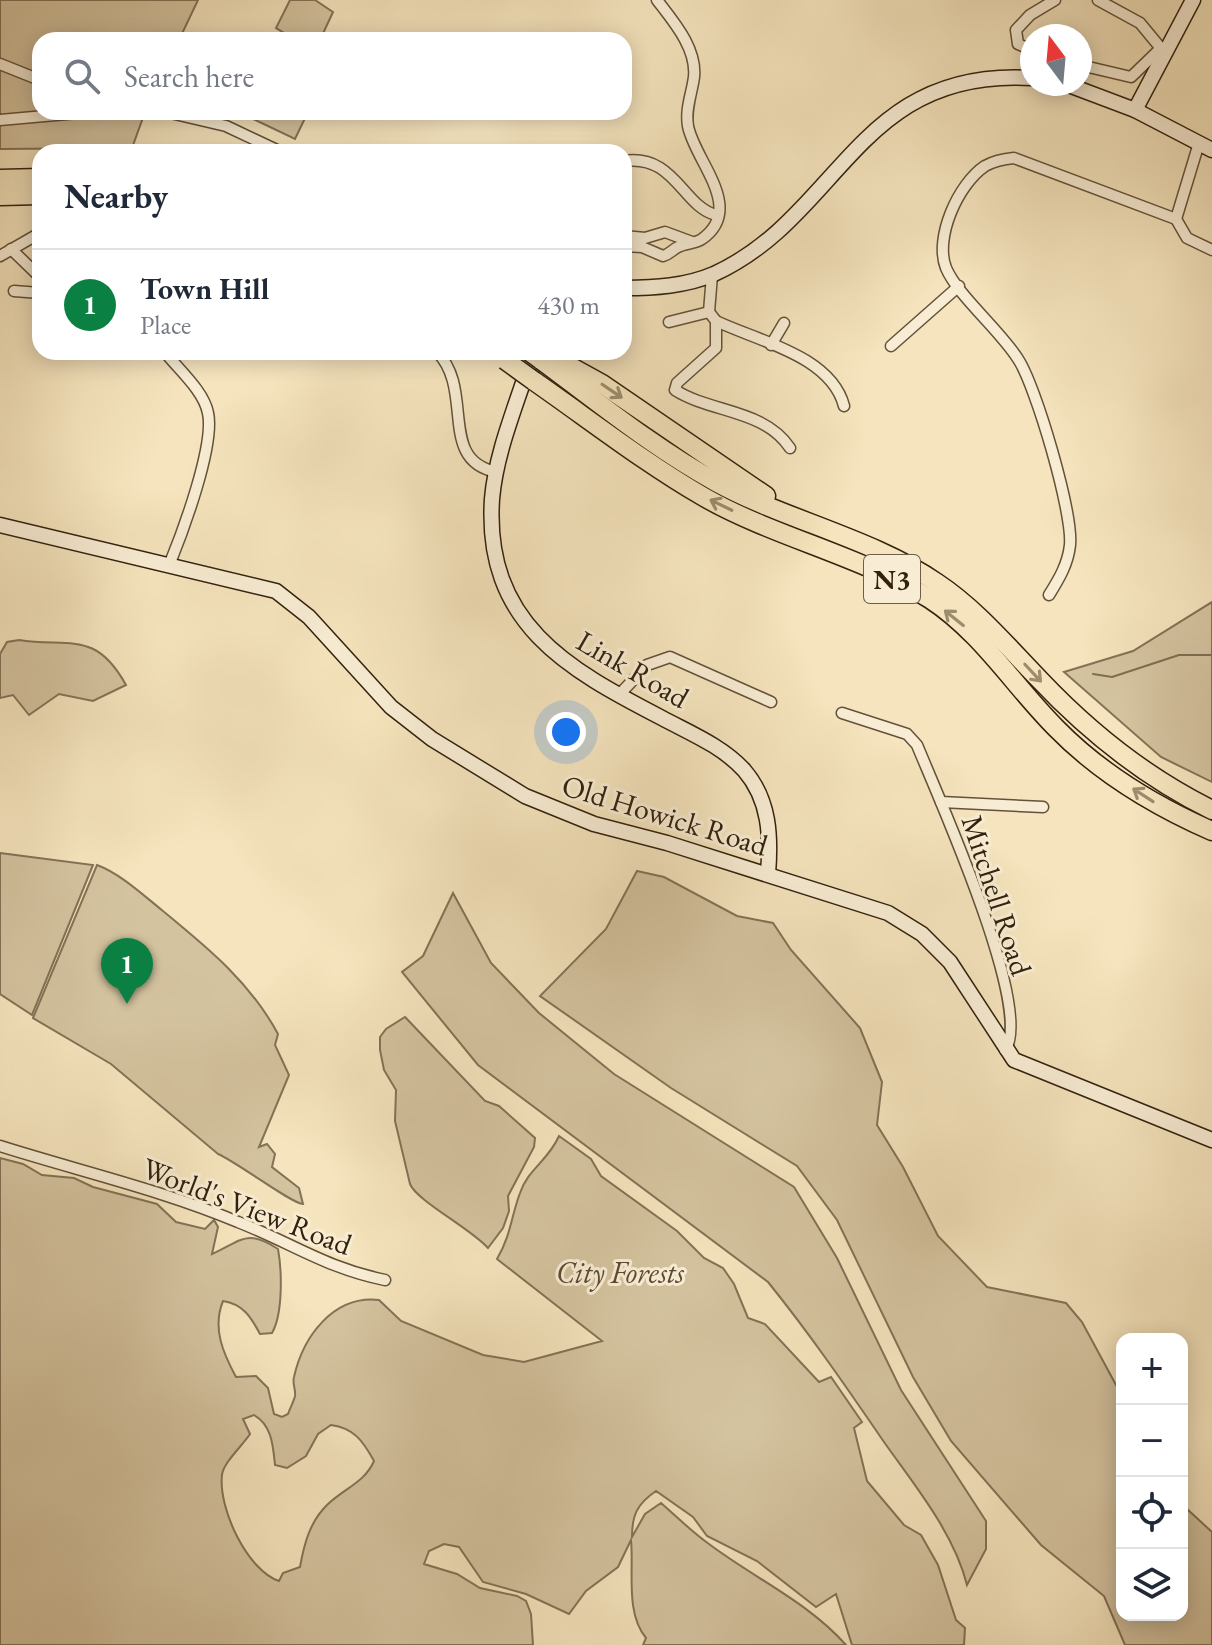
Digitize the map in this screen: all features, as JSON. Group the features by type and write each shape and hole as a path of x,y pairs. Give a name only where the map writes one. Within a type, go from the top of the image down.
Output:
{"highway":[{"path":"0,179 32,178"},
{"path":"0,196 32,195"},
{"name":"N3","path":"505,360 704,497 885,575 929,599 960,621 1056,729 1101,768 1159,806 1212,831"},
{"name":"N3","path":"546,360 648,438 715,481 936,582 1004,640 1113,749 1173,791 1212,810"}],"street":[{"path":"632,246 642,247 663,256 707,234 716,215 717,188 688,129 694,62 684,39 657,0"},
{"path":"1022,24 1030,15 1055,0"},
{"path":"1098,0 1124,12 1149,34 1162,51"},
{"path":"1135,110 1162,51 1193,0"},
{"path":"1020,26 1016,30 1020,45"},
{"path":"1092,68 1125,77 1142,69 1162,51"},
{"path":"0,64 32,77"},
{"path":"632,287 684,284 712,275 776,233 869,133 900,110 943,89 969,82 1020,79"},
{"path":"1092,94 1135,110 1206,147 1176,219"},
{"path":"0,120 32,117"},
{"path":"200,120 226,126 264,144"},
{"path":"1049,595 1062,573 1071,540 1030,382 1017,358 947,269 942,241 958,198 980,170 999,160 1014,158 1176,219 1187,238 1212,250"},
{"path":"632,161 666,172 680,182 703,211 716,215"},
{"path":"632,237 645,238 665,232 694,242"},
{"path":"0,256 32,237"},
{"path":"11,249 32,269"},
{"path":"712,275 716,348 677,383 675,390 751,418 774,430 790,448"},
{"path":"891,346 959,286"},
{"path":"14,291 32,292"},
{"path":"669,322 712,317 771,345 823,373 835,385 844,406"},
{"path":"771,345 784,323"},
{"path":"170,563 195,491 209,426 205,403 171,360"},
{"path":"444,360 450,367 457,387 465,454 476,466 497,472"},
{"name":"Link Road","path":"536,360 497,472 492,497 501,574 518,610 543,645 574,669 618,696 708,742 745,771 762,801 769,824 768,874"},
{"name":"Old Howick Road","path":"0,525 59,541 170,563 262,586 285,596 309,617 391,707 432,739 540,804 594,824 768,874 888,913 922,934 950,962 1005,1050 1024,1066 1182,1125 1212,1140"},
{"path":"618,696 647,665 670,657 771,702"},
{"name":"Mitchell Road","path":"842,713 913,737 941,802 1000,960 1012,1033 1005,1050"},
{"name":"Mitchell Road","path":"941,802 1043,807"},
{"name":"World's View Road","path":"0,1146 185,1202 239,1222 309,1257 385,1280"}],"green space":[{"path":"0,0 198,0 183,32 32,32 32,120 142,120 133,144 32,144 32,149 0,149"},
{"path":"290,0 315,0 333,12 324,32 283,32 276,28"},
{"path":"255,120 304,120 295,139"},
{"path":"1212,602 1212,782 1161,757 1064,672 1133,651"},
{"path":"7,642 80,644 92,648 115,667 126,685 93,701 59,694 29,715 13,695 0,698 0,654"},
{"path":"0,853 93,865 32,1015 0,994"},
{"path":"97,865 132,885 196,939 227,967 267,1015 278,1034 275,1045 289,1075 259,1147 267,1144 275,1154 272,1167 299,1188 303,1204 218,1154 111,1064 33,1018"},
{"path":"637,871 664,877 737,916 773,923 791,950 860,1028 882,1082 877,1125 903,1167 938,1236 987,1287 1066,1303 1082,1322 1116,1385 1116,1621 1188,1621 1188,1510 1212,1532 1212,1645 1125,1645 1104,1596 1041,1545 951,1441 913,1377 837,1220 797,1166 671,1088 540,996 606,929"},
{"path":"453,893 491,963 539,1013 614,1074 794,1187 837,1258 901,1390 986,1521 986,1549 967,1585 953,1547 932,1510 828,1361 768,1282 478,1065 402,972 423,956"},
{"name":"City Forests","path":"405,1017 485,1101 499,1106 535,1138 534,1147 508,1196 509,1211 503,1228 488,1248 423,1198 410,1184 395,1121 396,1090 384,1070 380,1050 380,1037 386,1029"},
{"path":"559,1136 591,1159 601,1176 677,1231 704,1258 723,1268 734,1284 748,1318 765,1324 819,1382 831,1377 862,1422 854,1428 867,1481 904,1525 921,1535 938,1565 956,1620 965,1628 964,1645 852,1645 836,1594 816,1607 757,1561 707,1536 693,1517 656,1491 637,1511 632,1537 645,1514 661,1503 709,1544 815,1616 846,1645 643,1645 646,1638 639,1628 633,1604 631,1540 618,1567 586,1591 569,1614 526,1594 483,1582 459,1547 444,1544 429,1551 424,1564 457,1574 480,1588 526,1601 531,1614 533,1645 0,1645 0,1158 23,1164 42,1175 74,1178 93,1187 157,1204 176,1222 205,1229 214,1220 218,1227 212,1254 251,1238 278,1249 280,1304 272,1333 260,1334 246,1312 223,1301 219,1331 223,1350 236,1377 256,1376 268,1388 274,1414 282,1417 288,1414 294,1400 293,1382 298,1362 313,1334 334,1312 363,1300 379,1300 401,1321 483,1355 524,1362 602,1341 497,1259 528,1177","holes":["254,1415 260,1419 270,1437 275,1465 287,1468 306,1456 318,1434 331,1425 346,1429 357,1437 374,1461 360,1480 334,1498 322,1511 309,1533 300,1567 283,1573 279,1581 267,1575 246,1552 230,1521 222,1489 226,1465 250,1434 243,1419"]}],"waterway":[{"path":"1093,674 1112,677 1179,655 1212,655"}],"place":[{"name":"Town Hill","path":"127,1004"}]}
